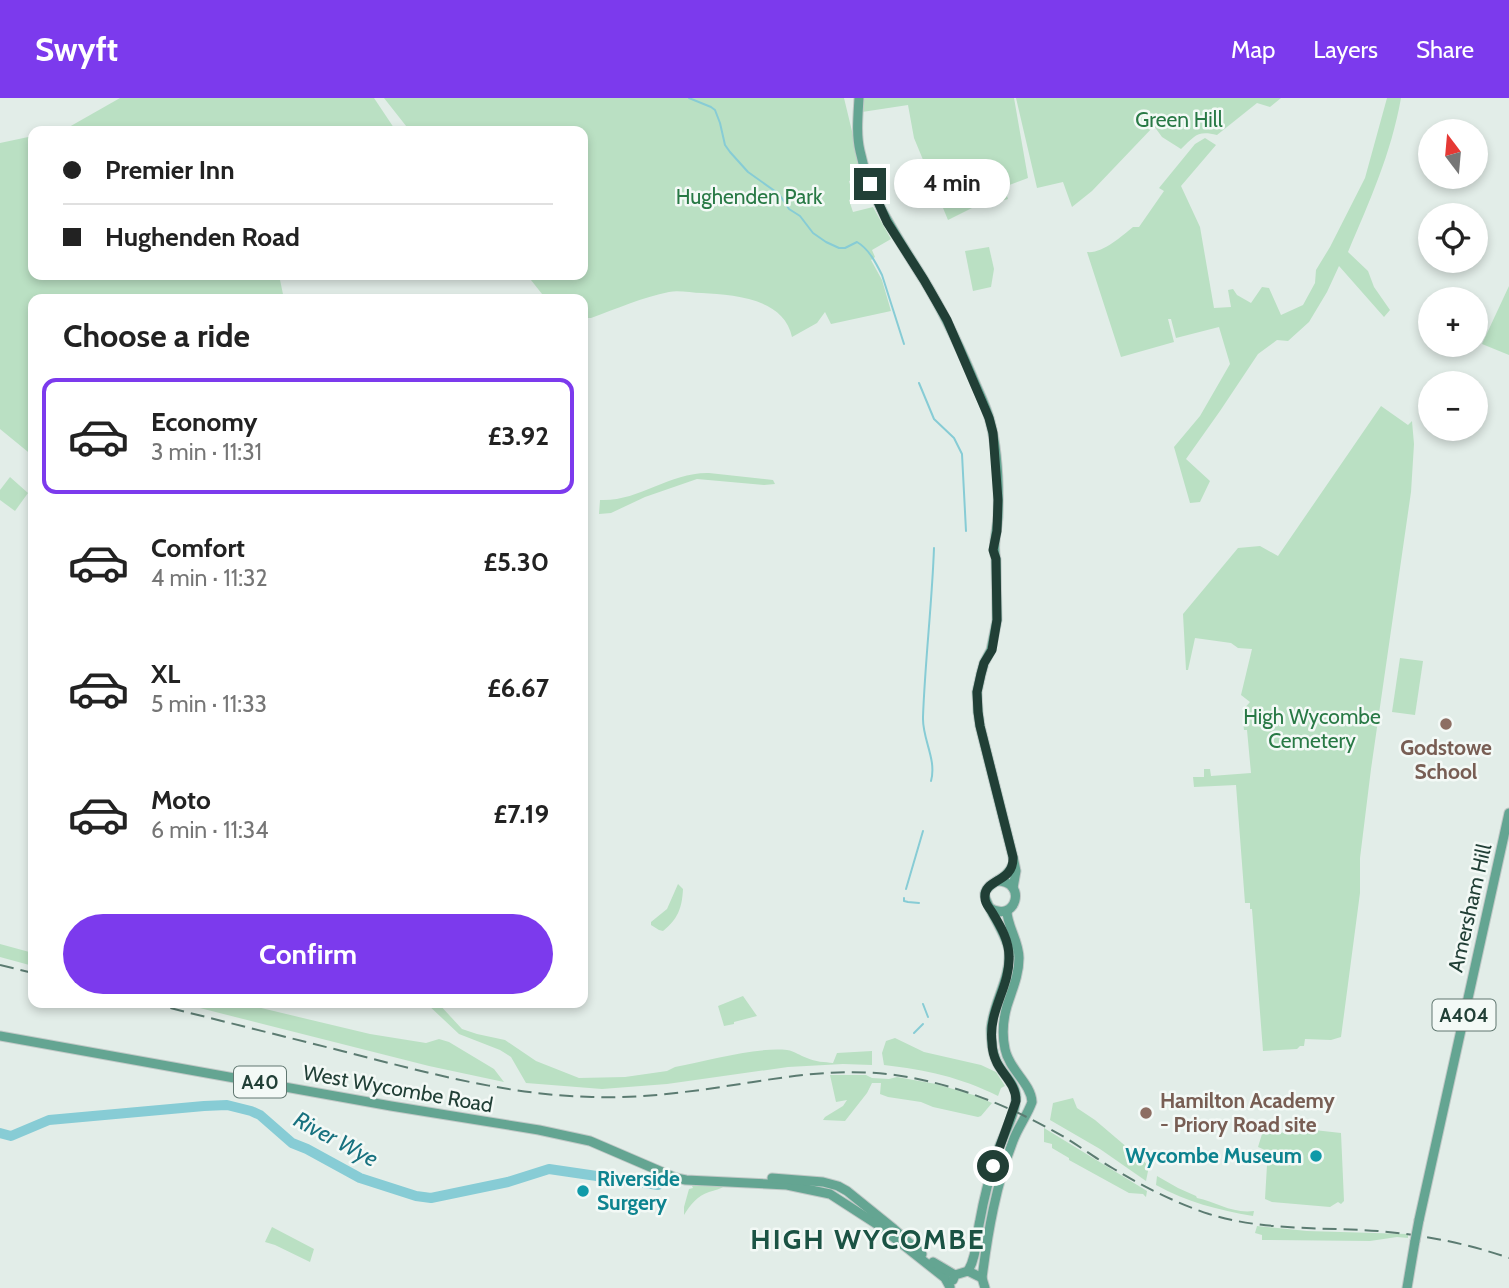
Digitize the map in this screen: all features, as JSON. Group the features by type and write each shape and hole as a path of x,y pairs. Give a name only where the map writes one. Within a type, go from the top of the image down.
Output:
{"main road":[{"path":"859,98 857,137 870,184 887,222 952,331 985,407 993,433 998,500 993,550 996,559 997,620 992,650 984,663 977,692 980,726 1016,871 1013,888 1016,901 1007,911 1000,912 990,908"},
{"name":"Amersham Hill","path":"1408,1288 1415,1241 1509,813"},
{"path":"955,1275 968,1271 973,1263 989,1182 1016,1101 1014,1089 997,1062 991,1026 1006,979 1009,948 1006,936 987,904 985,893 990,885 1007,876 1013,864"},
{"path":"997,881 1010,884 1013,888"},
{"path":"985,1288 982,1278 992,1209 1014,1135 1032,1102 1029,1090 1008,1059 1003,1035 1019,955 1007,911"},
{"name":"West Wycombe Road","path":"0,1036 540,1130 590,1141 685,1180 787,1185 830,1194 896,1239 945,1278 950,1287"},
{"name":"West Wycombe Road","path":"685,1180 713,1177 786,1178 834,1184 847,1191 924,1256 955,1275"},
{"path":"968,1271 982,1278"},
{"name":"A40","path":"950,1287 955,1275"}],"green space":[{"path":"120,98 374,98 393,126 71,126"},
{"name":"Hughenden Park","path":"384,98 844,98 863,177 849,181 854,198 849,200 853,212 873,207 891,239 872,250 875,257 871,260 882,280 891,311 831,324 825,312 817,323 792,337 779,314 756,301 728,295 677,291 649,297 588,318 588,294 542,294 531,280 588,280 588,126 406,126"},
{"path":"861,98 1014,98 1028,178 1004,187 1008,199 982,203 948,220 914,138 908,105 862,112"},
{"name":"Green Hill","path":"1016,98 1281,98 1270,107 1257,103 1217,135 1197,135 1181,149 1162,137 1154,126 1092,191 1072,207 1063,182 1037,188"},
{"path":"1387,98 1401,98 1397,119 1379,176 1348,252 1368,271 1374,287 1390,310 1384,317 1339,266 1309,322 1288,341 1277,340 1258,354 1186,459 1210,481 1200,502 1190,503 1174,447 1200,416 1230,364 1219,327 1176,338 1171,319 1168,319 1174,342 1121,357 1087,252 1099,250 1133,227 1139,227 1164,191 1159,188 1195,144 1205,138 1216,145 1181,186 1200,227 1214,308 1231,307 1228,290 1233,289 1237,295 1251,303 1262,287 1269,288 1281,315 1303,305 1315,283 1316,270 1365,178"},
{"path":"28,137 28,280 280,280 283,294 28,294 28,452 0,429 0,143"},
{"path":"989,247 994,269 991,287 973,291 965,251"},
{"path":"1509,286 1509,355 1488,346 1488,331"},
{"name":"High Wycombe Cemetery","path":"1381,406 1408,425 1412,421 1414,444 1411,492 1371,769 1360,858 1360,893 1341,1037 1331,1040 1305,1039 1304,1046 1297,1049 1263,1051 1252,909 1250,903 1245,903 1236,785 1194,787 1193,777 1204,777 1204,769 1210,769 1211,776 1251,773 1247,730 1244,730 1242,711 1250,702 1241,695 1252,649 1195,638 1186,670 1183,614 1238,548 1260,546 1278,556"},
{"path":"709,473 773,480 775,484 697,479 645,497 611,513 599,514 600,500 628,496 681,477"},
{"path":"10,477 28,493 15,511 0,500 0,490"},
{"path":"1400,658 1423,661 1415,715 1392,712"},
{"path":"678,884 683,889 678,913 668,927 663,931 659,930 651,925 651,922 667,909"},
{"path":"0,944 28,952 28,965 0,957"},
{"path":"743,996 757,1016 724,1026 718,1006"},
{"path":"200,1008 261,1008 370,1034 426,1043 439,1039 449,1042 494,1069 504,1082 429,1066"},
{"path":"431,1008 443,1008 462,1029 505,1040 536,1061 579,1078 625,1077 667,1071 731,1055 774,1050 790,1051 813,1060 833,1063 837,1053 872,1051 872,1065 788,1067 667,1084 602,1089 526,1083 511,1057 459,1034"},
{"path":"895,1038 924,1052 981,1065 996,1072 1005,1086 1001,1088 998,1096 942,1075 884,1065 882,1053 886,1041"},
{"path":"830,1075 866,1075 889,1079 897,1077 936,1084 992,1103 978,1117 921,1102 888,1097 880,1094 881,1083 872,1083 845,1121 823,1120 847,1100 836,1102"},
{"path":"1073,1098 1077,1108 1149,1166 1146,1181 1100,1149 1050,1120 1053,1103"},
{"path":"1044,1128 1147,1191 1146,1197 1143,1194 1129,1193 1069,1160 1052,1148 1052,1144 1044,1142"},
{"path":"1291,1129 1341,1133 1344,1201 1341,1204 1338,1202 1330,1207 1272,1202 1265,1199 1265,1150 1258,1147 1262,1134 1290,1132"},
{"path":"1157,1176 1197,1198 1232,1209 1254,1211 1253,1216 1215,1208 1179,1196 1156,1185"},
{"path":"701,1185 725,1186 701,1196 684,1215 689,1189"},
{"path":"1257,1226 1307,1231 1408,1234 1408,1238 1370,1241 1262,1240 1262,1235 1255,1233"},
{"path":"272,1227 314,1249 310,1262 265,1242"}],"waterway":[{"path":"689,98 715,110 725,145 730,152 748,172 779,194 789,209 800,216 813,233 839,248 857,242 869,252 882,275 904,344"},
{"path":"919,383 934,419 954,438 962,454 966,531"},
{"path":"931,781 932,765 923,717 934,548"},
{"path":"906,889 923,831"},
{"path":"904,898 904,901 919,903"},
{"path":"923,1004 928,1017"},
{"path":"914,1033 923,1024"},
{"name":"River Wye","path":"0,1133 11,1136 49,1120 227,1105 260,1115 292,1143 360,1178 416,1196 431,1198 508,1182 549,1169 658,1185"}],"railway":[{"path":"0,965 28,972"},
{"path":"170,1008 435,1074 528,1092 604,1097 650,1096 842,1072 918,1079 984,1098 1025,1116 1137,1182 1172,1200 1209,1214 1271,1226 1411,1235 1461,1244 1509,1258"}],"place":[{"name":"Godstowe School","path":"1446,724"},
{"name":"Hamilton Academy - Priory Road site","path":"1146,1113"},
{"name":"Wycombe Museum","path":"1316,1156"},
{"name":"Riverside Surgery","path":"583,1191"}],"district":[{"name":"HIGH WYCOMBE","path":"868,1239"}],"route":[{"path":"870,184 887,222 952,331 985,407 993,433 998,500 993,550 996,559 997,620 992,650 984,663 977,692 980,726 1013,857 1013,864 1007,876 990,885 985,898 1006,936 1009,948 1006,979 991,1026 997,1062 1014,1089 1016,1101 993,1166"}]}
